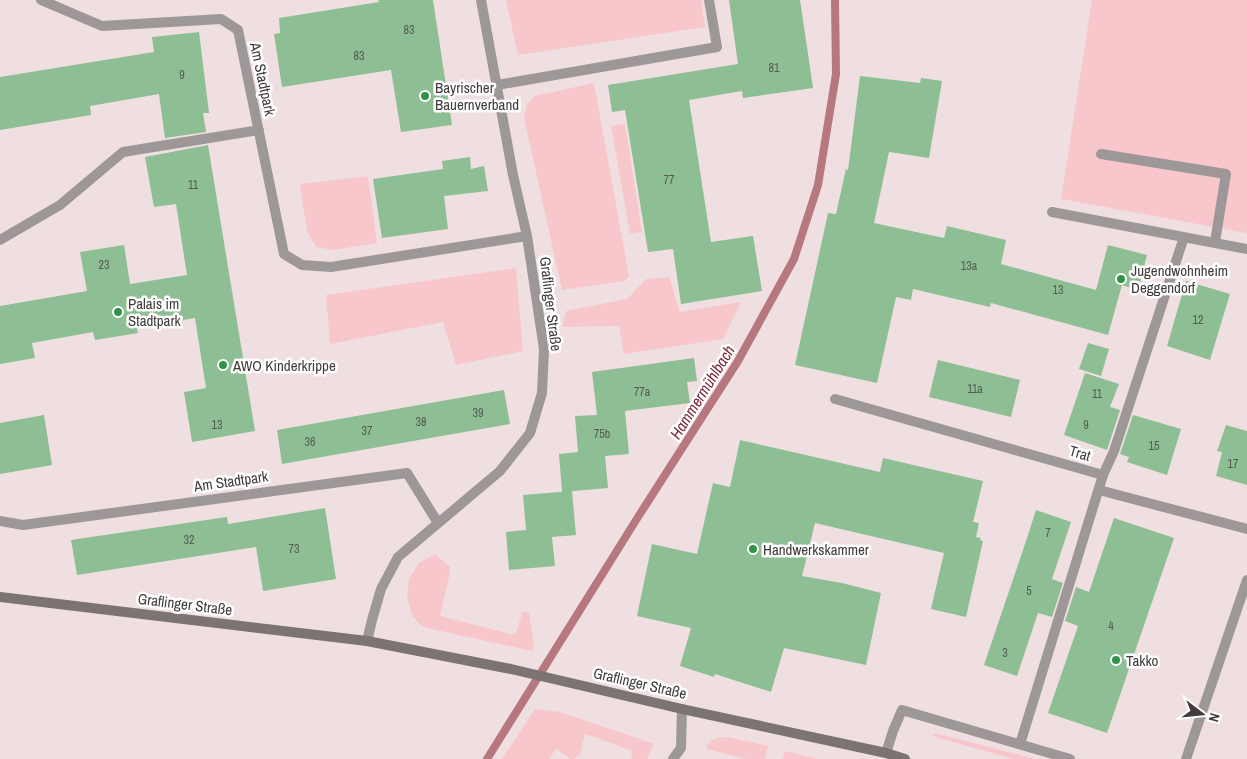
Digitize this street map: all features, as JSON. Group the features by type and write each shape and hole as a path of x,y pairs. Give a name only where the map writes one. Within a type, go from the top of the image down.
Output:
{"street":[{"name":"Am Stadtpark","path":"41,0 102,26 221,19 238,30 284,254 302,265 331,267 527,236"},
{"name":"Graflinger Straße","path":"367,641 380,589 398,557 500,471 530,432 542,393 544,349 527,236 513,175 481,0"},
{"path":"497,85 717,47 709,0"},
{"name":"Am Stadtpark","path":"0,240 60,205 123,152 259,130"},
{"path":"1101,154 1226,174 1215,242"},
{"path":"1052,212 1247,249"},
{"name":"Trat","path":"835,398 1103,475 1114,451 1184,237"},
{"name":"Am Stadtpark","path":"0,521 23,524 407,473 438,523"},
{"path":"1020,744 1103,475"},
{"path":"1099,490 1247,529"},
{"path":"1186,759 1247,580"},
{"name":"Graflinger Straße","path":"0,597 367,641 567,681 682,709 886,753 905,759"},
{"path":"673,759 681,748 682,709"},
{"path":"886,753 902,710 1070,759"}],"shaded area":[{"path":"506,0 701,0 705,27 518,55"},
{"path":"1092,0 1247,0 1247,233 1061,199"},
{"path":"594,83 629,276 625,281 562,290 524,118 527,104 534,96"},
{"path":"625,124 642,232 630,234 611,126"},
{"path":"368,176 377,243 333,250 316,247 307,231 300,184"},
{"path":"516,268 523,351 456,365 443,322 330,344 326,295"},
{"path":"669,277 680,312 741,302 723,339 624,354 619,326 562,327 566,311 627,299 646,279"},
{"path":"435,554 450,567 440,616 515,635 523,611 529,613 534,647 532,651 423,627 412,616 407,596 409,579 419,563"},
{"path":"535,709 560,712 654,744 647,759 632,759 631,750 585,734 580,755 574,759 556,749 549,759 502,759"},
{"path":"935,733 1035,759 1013,759 932,736"},
{"path":"728,737 768,746 765,759 746,759 706,749 712,740"},
{"path":"785,751 817,759 783,759"}],"building":[{"path":"378,0 433,0 452,125 401,132 391,70 282,87 274,34 280,33 279,18 379,2"},
{"path":"729,0 800,0 813,88 743,98 742,91 689,100 711,242 753,236 762,291 681,304 673,249 648,252 625,110 612,112 608,85 738,64"},
{"path":"199,32 209,113 203,113 206,132 165,138 159,94 90,106 91,115 0,130 0,77 154,52 152,37"},
{"path":"860,76 920,83 921,78 942,81 929,158 889,152 874,223 944,238 947,226 1006,240 1001,264 1096,290 1108,245 1147,255 1138,290 1122,285 1108,335 991,303 990,307 913,289 911,300 896,297 877,383 795,365 828,213 836,214 846,169 848,170"},
{"name":"Palais im Stadtpark","path":"208,145 255,431 192,442 184,392 206,388 195,318 137,328 138,333 95,340 93,332 32,343 35,358 0,364 0,306 87,291 80,252 124,245 130,284 187,275 176,204 154,207 145,157"},
{"path":"470,157 471,169 484,166 488,191 444,196 448,229 382,238 373,179 443,169 442,161"},
{"path":"1186,281 1230,294 1210,360 1167,346"},
{"path":"1088,343 1109,349 1101,376 1079,369"},
{"path":"694,358 697,381 687,382 690,403 625,411 629,454 605,456 608,488 562,492 559,454 578,452 575,416 597,415 592,372"},
{"path":"938,360 1020,380 1011,417 929,397"},
{"path":"1085,373 1119,384 1110,407 1120,410 1107,450 1064,435"},
{"path":"504,390 510,424 282,464 277,430"},
{"path":"44,415 52,465 0,474 0,423"},
{"path":"1133,415 1181,429 1167,475 1127,462 1129,457 1120,454"},
{"path":"1226,425 1247,431 1247,485 1216,476 1222,452 1217,451"},
{"name":"Handwerkskammer","path":"740,440 880,472 883,458 983,481 973,522 979,523 976,537 981,538 980,540 983,541 966,617 931,609 944,553 815,523 802,576 842,583 881,593 866,665 784,648 771,692 715,674 714,677 680,666 691,628 637,616 652,544 697,554 713,483 730,487"},
{"path":"572,491 576,535 552,537 555,566 509,570 506,532 526,530 523,495"},
{"path":"325,508 336,579 263,591 256,547 77,575 71,540 227,517 228,524"},
{"path":"1036,510 1071,522 1052,579 1063,583 1052,617 1038,613 1017,676 984,665"},
{"path":"1114,518 1174,538 1107,733 1048,713 1078,626 1065,621 1076,587 1089,592"}],"waterway":[{"name":"Hammermühlbach","path":"487,759 738,361 794,259 818,185 836,74 835,0"}],"place":[{"name":"Bayrischer Bauernverband","path":"425,96"},
{"name":"Jugendwohnheim Deggendorf","path":"1121,279"},
{"name":"Palais im Stadtpark","path":"118,312"},
{"name":"AWO Kinderkrippe","path":"223,365"},
{"name":"Handwerkskammer","path":"753,549"},
{"name":"Takko","path":"1116,660"}]}
